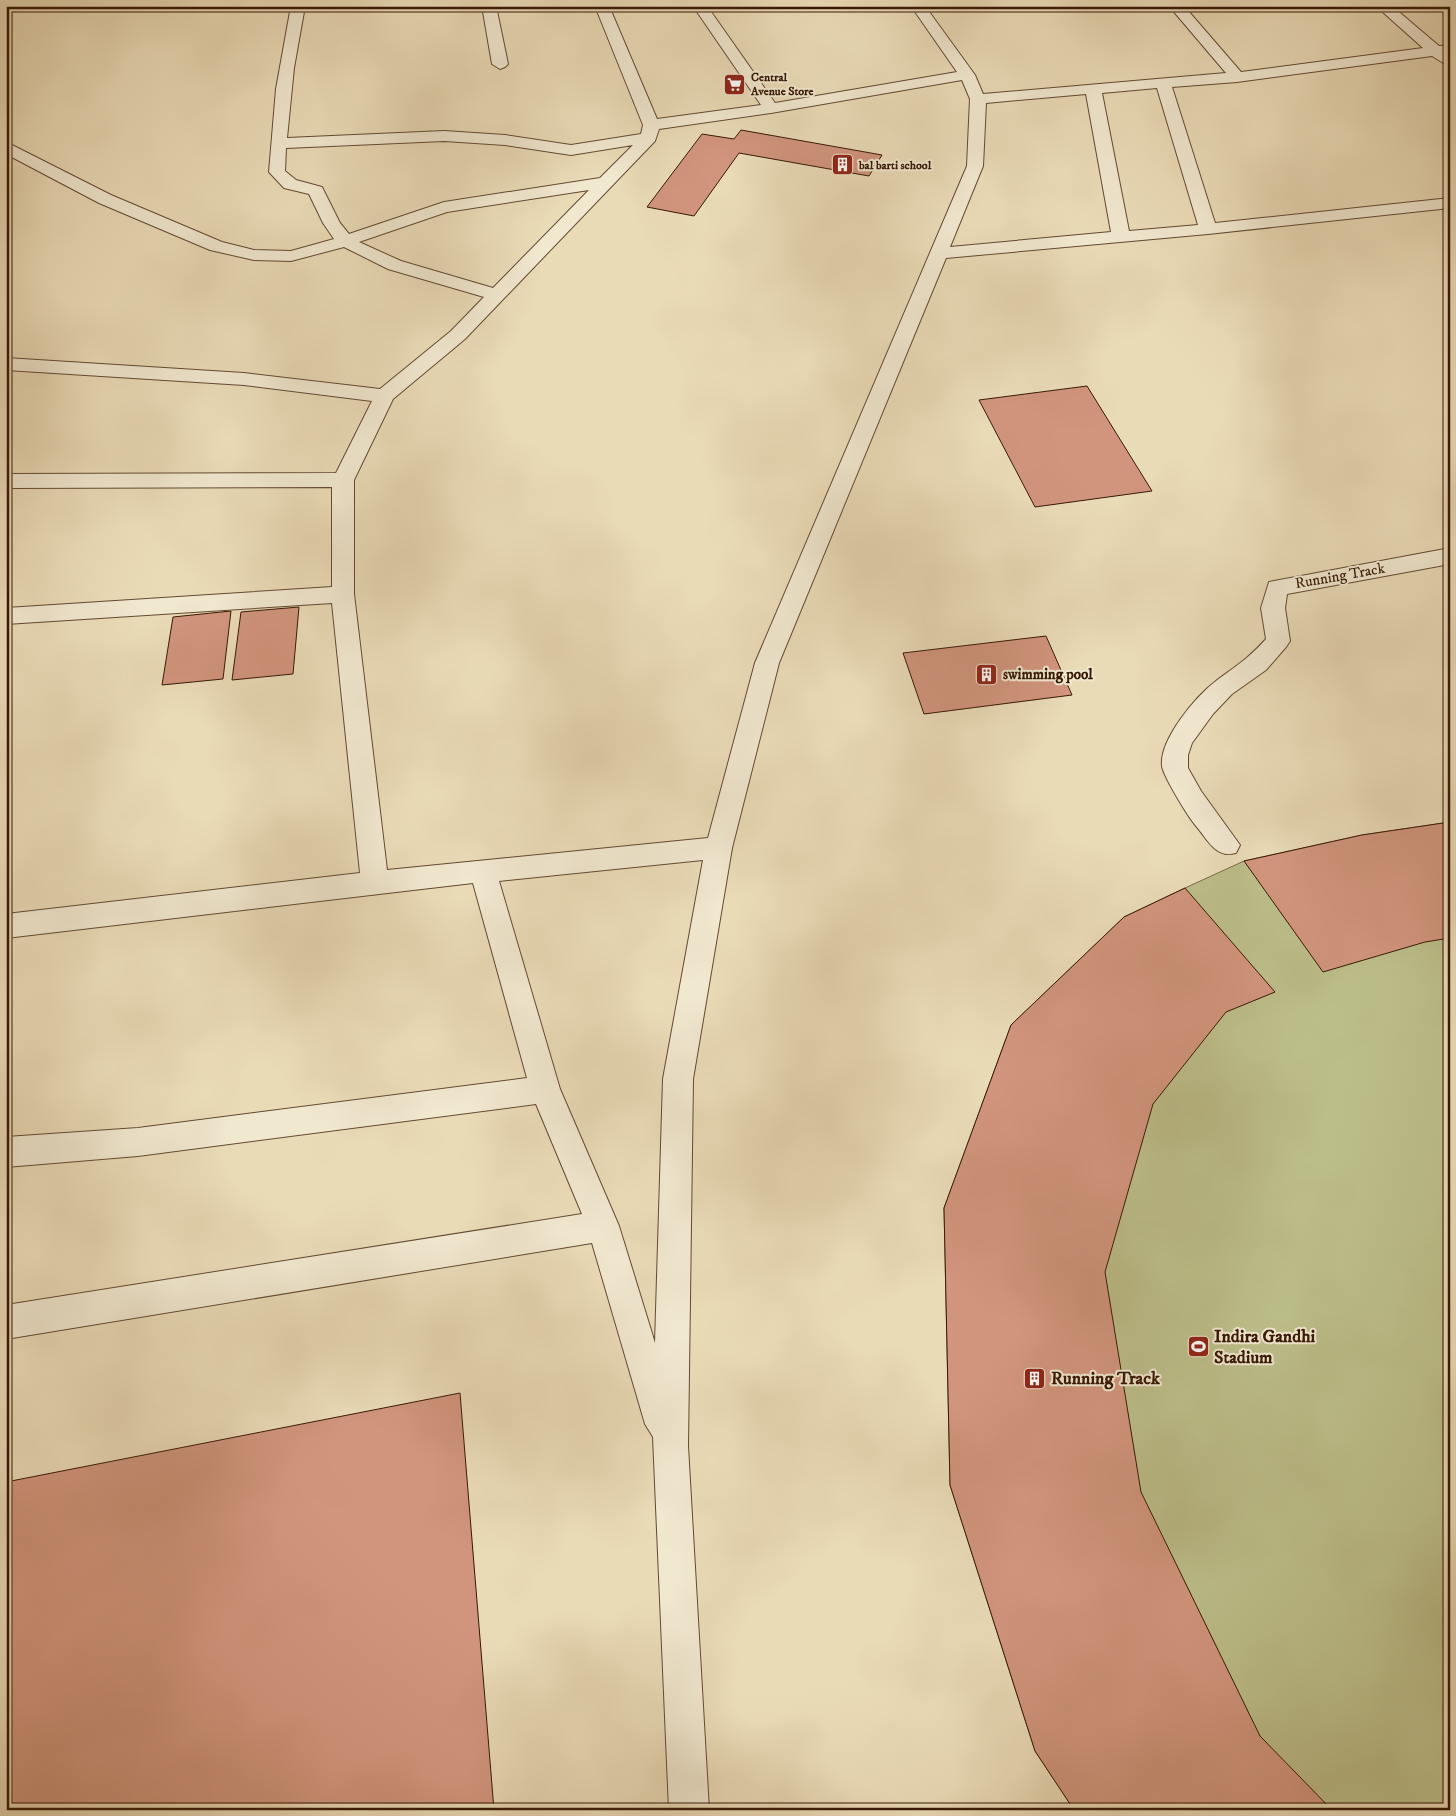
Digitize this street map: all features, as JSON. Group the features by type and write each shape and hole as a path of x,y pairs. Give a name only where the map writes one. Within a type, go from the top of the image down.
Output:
{"street":[{"path":"298,6 287,54 276,172 290,184 316,191 332,225 346,241 366,254 496,295"},
{"path":"490,6 500,64"},
{"path":"602,6 650,131"},
{"path":"700,6 771,108"},
{"path":"689,1810 670,1446 678,1079 719,848 767,663 975,166 978,99 967,75 918,6"},
{"path":"1176,6 1237,77"},
{"path":"1383,6 1443,50 1450,63"},
{"path":"978,99 1237,77 1443,50"},
{"path":"278,143 444,136 505,140 571,150 650,131 771,108 967,75"},
{"path":"1164,84 1208,229"},
{"path":"1093,89 1121,237"},
{"path":"375,882 343,594 343,480 384,396 458,335 604,183 650,131"},
{"path":"6,147 106,198 216,246 254,255 292,256 316,251 444,207 604,183"},
{"path":"939,253 1208,229 1450,203"},
{"path":"6,364 244,379 384,396"},
{"path":"6,481 343,480"},
{"name":"Running Track","path":"1227,845 1202,815 1192,798 1175,768 1175,755 1180,740 1204,708 1223,688 1258,664 1278,641 1273,608 1277,588 1450,556"},
{"path":"6,616 343,594"},
{"path":"6,926 375,882 719,848"},
{"path":"483,872 545,1089 603,1226 670,1446"},
{"path":"6,1152 138,1142 545,1089"},
{"path":"6,1322 603,1226"}],"green space":[{"name":"Indira Gandhi Stadium","path":"1450,822 1450,1810 1074,1810 1035,1751 950,1485 944,1208 1011,1025 1124,917 1185,888 1244,861 1362,835"}],"building":[{"name":"bal barti school","path":"741,130 882,155 869,176 739,153 694,216 647,207 702,134 734,139"},
{"path":"1087,386 1152,491 1035,507 979,400"},
{"path":"299,607 293,674 232,680 241,612"},
{"path":"231,611 223,679 162,685 173,617"},
{"name":"swimming pool","path":"1046,636 1072,695 924,714 903,653"},
{"path":"1450,822 1450,938 1425,942 1323,972 1244,861 1362,835"},
{"name":"Running Track","path":"1185,888 1275,992 1226,1012 1153,1104 1105,1272 1141,1492 1260,1736 1332,1810 1074,1810 1035,1751 950,1485 944,1208 1011,1025 1124,917"},
{"path":"460,1393 494,1810 6,1810 6,1482"}],"place":[{"name":"Central Avenue Store","path":"735,84"},
{"name":"bal barti school","path":"843,165"},
{"name":"swimming pool","path":"987,674"},
{"name":"Indira Gandhi Stadium","path":"1198,1347"},
{"name":"Running Track","path":"1035,1379"}]}
